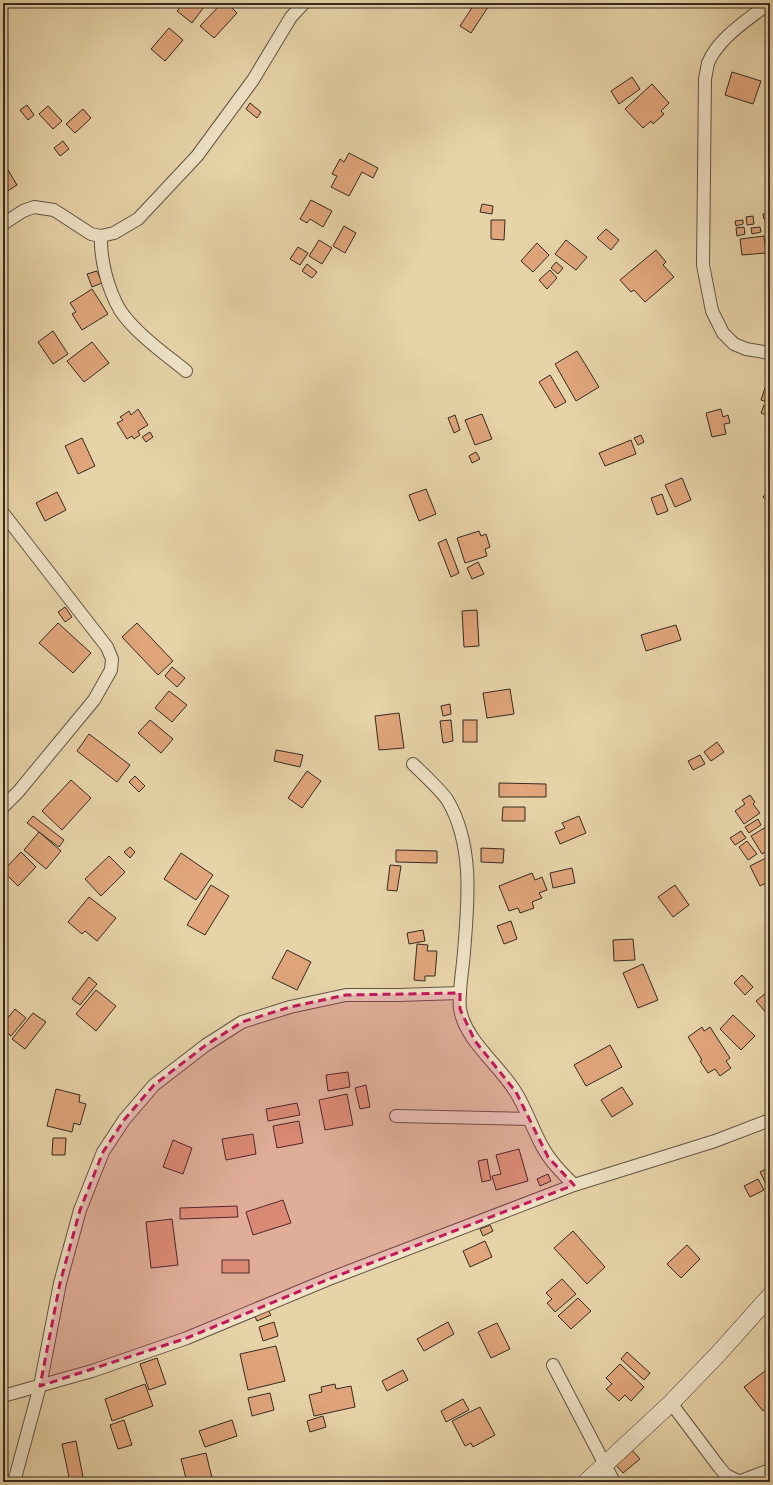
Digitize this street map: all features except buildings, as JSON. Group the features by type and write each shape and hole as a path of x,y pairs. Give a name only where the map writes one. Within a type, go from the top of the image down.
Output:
{"street":[{"path":"3,224 23,211 34,207 54,210 91,234 101,236 114,233 138,219 197,156 253,80 291,17 304,3"},
{"path":"769,3 733,31 717,49 708,63 705,78 703,265 712,311 723,332 734,344 746,349 770,352"},
{"path":"101,236 100,248 103,266 120,310 142,334 186,371"},
{"path":"3,513 107,648 112,659 111,670 94,700 18,792 3,807"},
{"path":"413,764 448,800 459,823 466,853 468,906 460,993 460,1009 468,1030 516,1092 548,1157 574,1185"},
{"path":"14,1482 40,1386 60,1283 80,1210 103,1152 124,1120 154,1085 206,1045 242,1022 290,1007 346,995 460,993"},
{"path":"396,1116 530,1119"},
{"path":"3,1396 92,1371 187,1338 329,1279 574,1185 715,1141 770,1120"},
{"path":"586,1482 671,1403 720,1353 770,1297"},
{"path":"553,1365 614,1482"},
{"path":"671,1403 726,1475 739,1482 770,1470"}],"highlighted area":[{"path":"460,993 460,1009 475,1041 516,1092 548,1157 574,1185 329,1279 187,1338 40,1386 60,1283 80,1210 103,1152 124,1120 154,1085 206,1045 242,1022 290,1007 346,995"}]}
